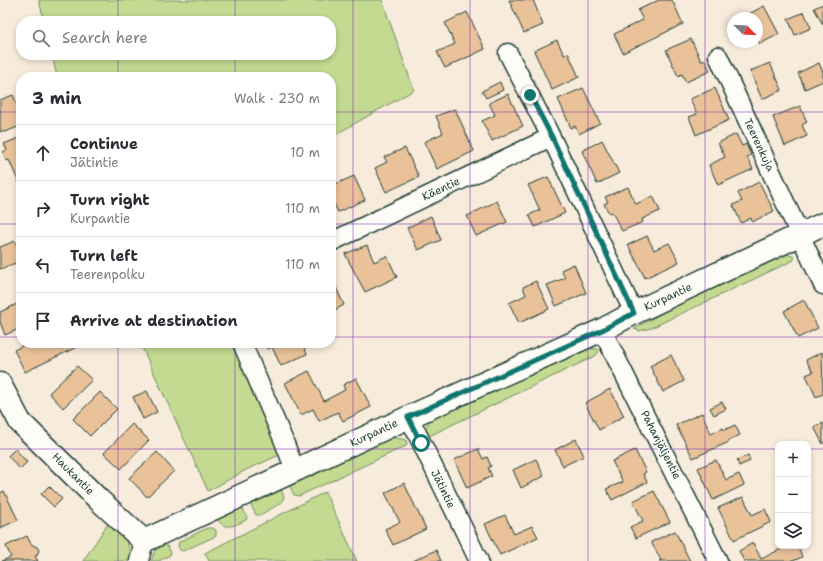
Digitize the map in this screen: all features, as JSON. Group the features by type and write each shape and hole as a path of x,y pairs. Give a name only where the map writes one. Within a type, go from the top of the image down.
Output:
{"street":[{"path":"508,53 552,137 634,313"},
{"name":"Teerenkuja","path":"718,56 823,285"},
{"name":"Käentie","path":"336,240 552,137"},
{"name":"Kurpantie","path":"142,551 295,470 408,417 602,330 634,313 823,224"},
{"name":"Pahanjäljentie","path":"602,330 718,561"},
{"path":"244,348 295,470"},
{"name":"Haukantie","path":"0,384 20,422 99,500 142,551"},
{"name":"Jätintie","path":"408,417 479,561"}],"green space":[{"path":"39,0 382,0 414,90 336,134 336,72 56,72 53,60 336,60 336,16 43,16"},
{"path":"781,254 790,255 794,257 794,260 651,328 639,331 634,329 714,283"},
{"path":"142,348 240,348 284,453 246,470 208,491"},
{"path":"580,348 598,349 598,353 595,356 429,436 426,435 426,426 432,418"},
{"path":"392,437 406,440 406,446 299,496 294,495 289,484 383,439"},
{"path":"277,487 281,489 284,497 281,503 260,515 256,515 250,503"},
{"path":"325,492 357,561 209,561 205,553"},
{"path":"242,507 247,517 246,520 235,525 227,526 218,520 221,515"},
{"path":"109,522 125,538 133,559 132,561 83,561"},
{"path":"207,528 216,530 216,536 183,551 180,550 178,546 179,542"},
{"path":"165,545 171,552 170,555 159,561 151,561 155,550"}],"building":[{"path":"509,0 533,0 543,25 524,33"},
{"path":"659,0 672,0 683,24 623,53 614,34 643,20 638,10"},
{"path":"823,4 823,25 814,8"},
{"path":"764,6 779,34 763,42 763,12 753,12"},
{"path":"467,12 485,49 445,68 437,52 455,44 445,23"},
{"path":"804,12 811,28 795,35 788,19"},
{"path":"691,39 701,61 705,60 710,71 686,82 682,74 678,76 666,50"},
{"path":"557,40 564,55 568,53 579,77 552,90 534,51"},
{"path":"770,63 782,90 762,99 750,71"},
{"path":"819,63 823,72 823,81 805,89 798,73"},
{"path":"500,82 503,90 486,98 482,91"},
{"path":"583,88 600,123 579,134 575,126 571,128 558,99"},
{"path":"715,88 729,120 696,135 689,117 697,114 690,99"},
{"path":"508,94 523,126 492,141 482,121 495,115 489,103"},
{"path":"13,95 16,102 16,128 5,132 0,132 0,100"},
{"path":"800,106 807,122 802,125 807,136 785,146 773,117"},
{"path":"455,109 474,151 437,169 424,142 443,133 436,116"},
{"path":"736,134 742,146 746,144 751,155 747,157 753,169 718,185 709,165 725,157 718,143"},
{"path":"16,139 16,176 9,160 6,161 3,152 7,150 4,144"},
{"path":"602,140 619,173 597,184 582,151"},
{"path":"405,148 419,177 386,192 375,168 387,162 384,157"},
{"path":"354,176 365,200 338,212 336,208 336,184"},
{"path":"548,177 565,213 535,227 529,215 540,210 528,185"},
{"path":"759,182 774,211 752,222 751,218 741,223 733,205 742,201 738,193"},
{"path":"628,187 636,204 653,196 660,211 642,219 643,222 622,231 612,212 609,213 604,204 608,202 605,197"},
{"path":"497,201 507,222 476,236 467,216"},
{"path":"431,216 441,240 418,250 407,228"},
{"path":"647,236 654,250 669,243 679,262 645,278 628,245"},
{"path":"15,241 16,263 0,269 0,247"},
{"path":"367,245 374,262 387,256 397,277 365,292 345,254"},
{"path":"574,264 586,293 556,306 547,285 565,278 561,270"},
{"path":"536,281 549,309 519,323 509,303 526,295 523,287"},
{"path":"336,288 344,305 336,309"},
{"path":"804,300 818,328 798,338 784,311"},
{"path":"16,304 16,330 5,335 0,322 0,312"},
{"path":"18,348 75,348 25,372 14,350"},
{"path":"272,348 304,348 307,354 281,366"},
{"path":"822,352 823,394 816,397 806,375 813,372 806,360"},
{"path":"671,355 684,381 663,392 650,366"},
{"path":"77,366 92,380 63,408 49,393"},
{"path":"309,371 324,401 345,390 343,385 356,378 371,407 343,421 338,412 319,421 313,409 301,415 285,383"},
{"path":"610,389 624,416 599,430 585,403"},
{"path":"147,391 157,412 143,419 133,397"},
{"path":"100,392 117,409 90,436 73,419"},
{"path":"722,402 726,409 714,415 710,408"},
{"path":"702,413 711,434 723,428 724,430 735,425 740,435 729,440 729,442 693,458 676,425"},
{"path":"823,423 823,444 814,427"},
{"path":"132,424 149,440 121,469 104,453"},
{"path":"576,439 584,456 563,466 555,450"},
{"path":"15,449 27,462 20,469 8,456"},
{"path":"478,449 483,459 487,457 491,466 488,468 492,476 467,488 454,460"},
{"path":"635,450 646,472 643,474 647,482 612,500 606,489 623,482 612,461"},
{"path":"157,452 174,471 147,497 129,478"},
{"path":"748,455 750,461 739,466 737,460"},
{"path":"536,459 544,476 521,488 513,470"},
{"path":"716,460 726,480 739,474 744,485 713,500 698,468"},
{"path":"404,483 426,529 393,545 385,529 400,522 385,493"},
{"path":"49,486 62,499 54,507 41,494"},
{"path":"4,491 18,520 0,528 0,493"},
{"path":"654,491 670,522 636,538 630,527 643,521 633,501"},
{"path":"743,497 752,515 765,509 771,522 734,540 718,508"},
{"path":"505,515 514,534 532,526 538,537 500,555 485,524"},
{"path":"675,531 690,561 659,561 661,560 651,542"},
{"path":"27,536 31,544 39,550 35,556 38,561 2,561 11,557 6,546"},
{"path":"753,543 761,559 781,549 799,549 802,557 793,561 744,561 739,551"},
{"path":"436,550 441,561 413,561"}],"route":[{"path":"421,443 408,417 622,321 634,313 552,137 530,95"}]}
